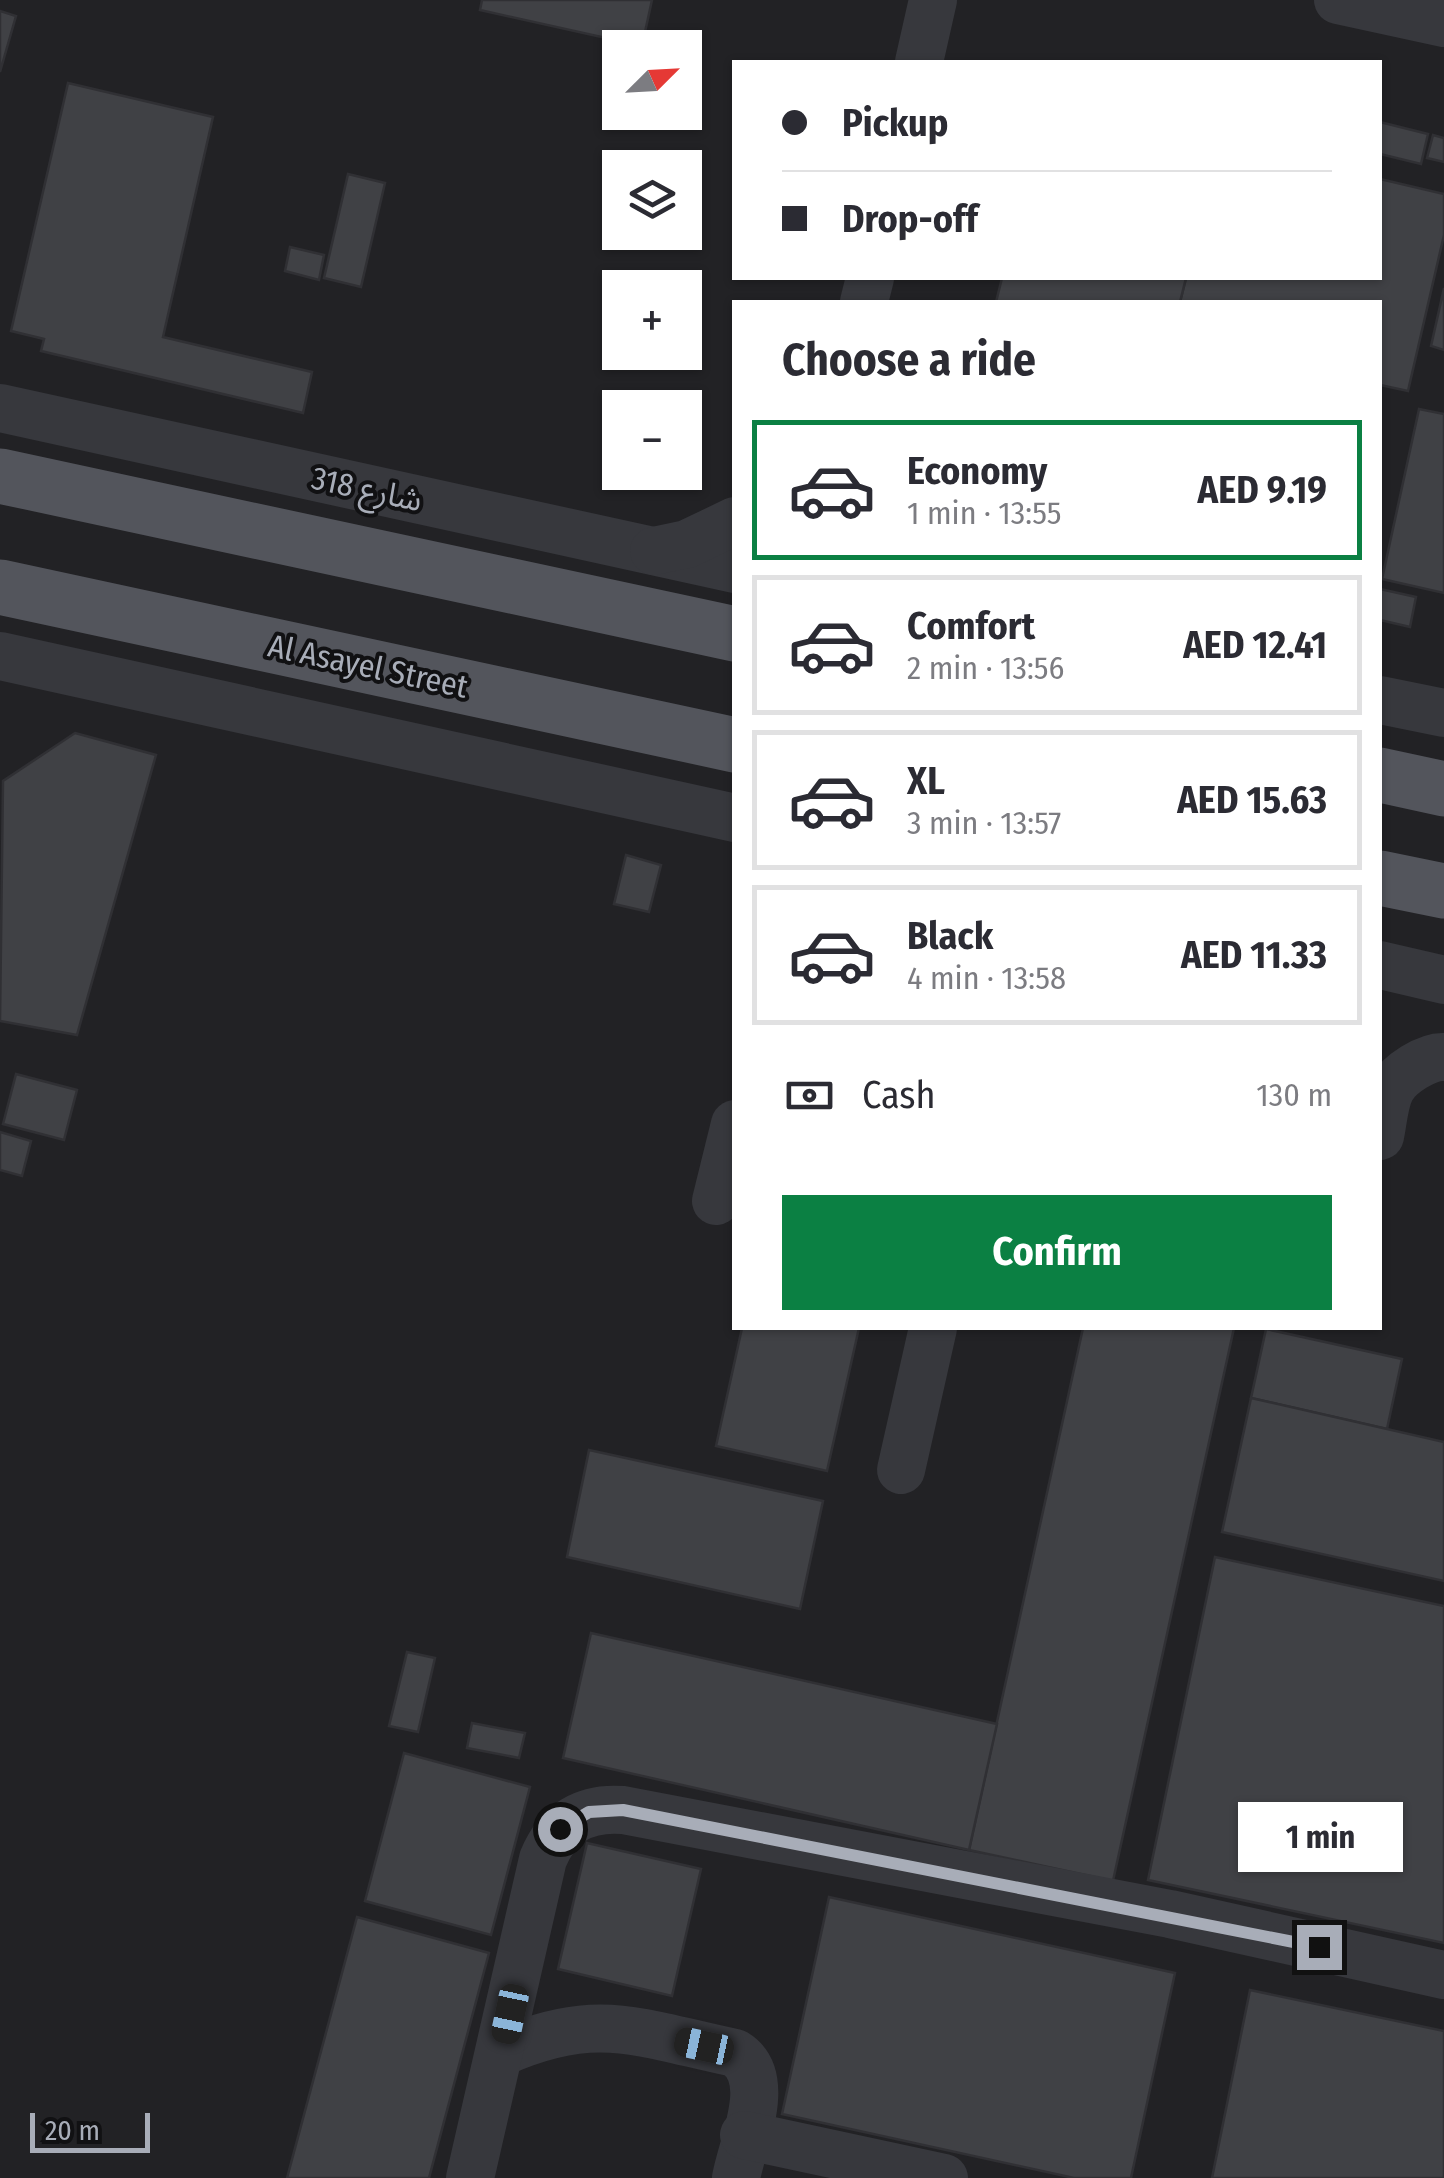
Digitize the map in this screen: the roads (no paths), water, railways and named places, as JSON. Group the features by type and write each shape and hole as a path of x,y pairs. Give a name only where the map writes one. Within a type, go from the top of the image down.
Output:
{"main road":[{"path":"0,476 732,633"},
{"name":"Al Asayel Street","path":"0,587 732,743"},
{"path":"1382,775 1444,789"},
{"path":"1382,878 1444,892"}],"street":[{"path":"919,60 933,0"},
{"path":"1356,2 1444,24"},
{"name":"شارع 318","path":"0,408 732,568"},
{"path":"652,552 686,544 732,523"},
{"path":"0,656 732,817"},
{"path":"0,696 60,668"},
{"path":"1382,700 1444,713"},
{"path":"1382,965 1444,980"},
{"path":"1382,1127 1391,1089 1410,1070 1436,1056 1444,1057"},
{"path":"716,1200 732,1136"},
{"path":"901,1470 934,1330"},
{"path":"470,2178 550,1843 573,1818 606,1808 1170,1914 1444,1975"},
{"path":"502,2052 545,2033 596,2026 735,2053 745,2059 755,2080 740,2156 944,2178"}]}
